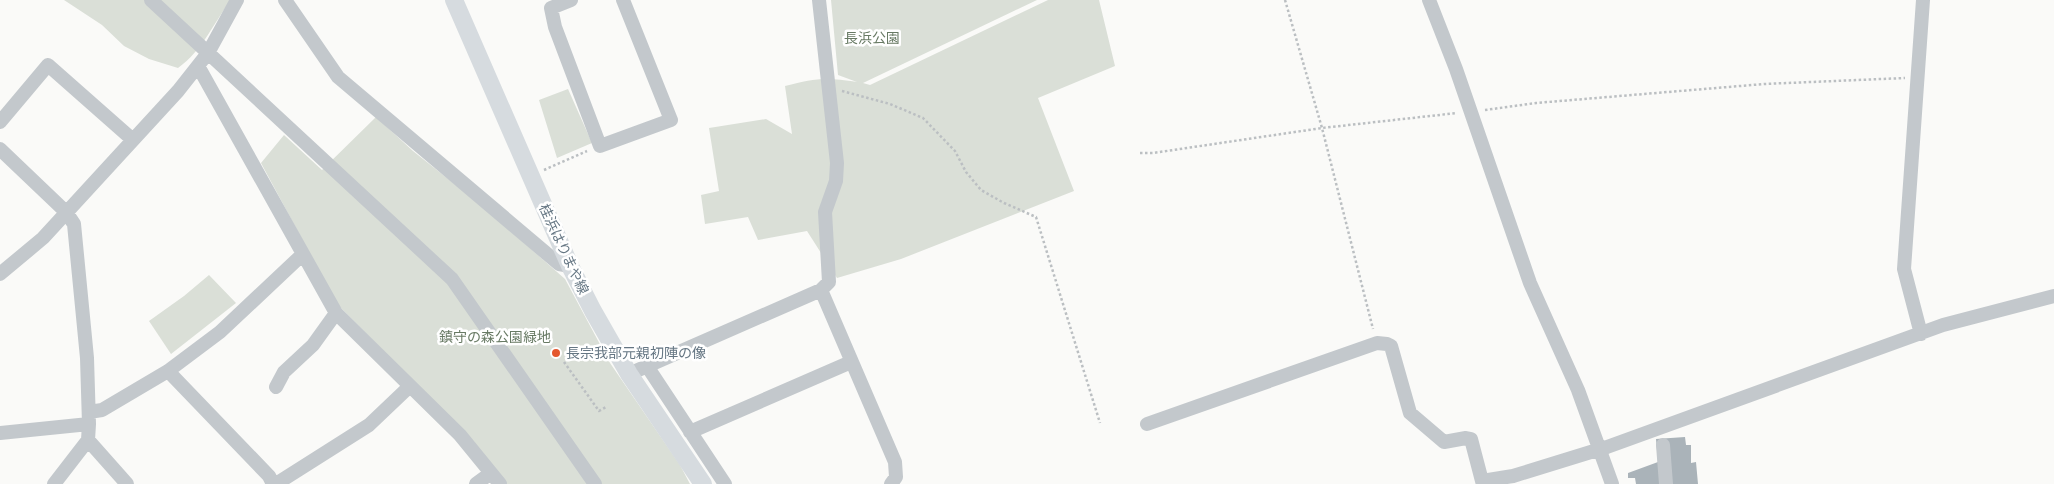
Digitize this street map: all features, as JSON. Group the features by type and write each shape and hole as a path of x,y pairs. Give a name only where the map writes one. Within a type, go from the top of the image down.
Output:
{"main road":[{"name":"桂浜はりまや線","path":"454,0 570,266 593,311 629,374 703,484"}],"street":[{"path":"151,0 452,279 595,484"},
{"path":"0,274 43,238 178,91 208,53 237,0"},
{"path":"285,0 338,77 559,264 570,266"},
{"path":"571,0 550,4 556,27 600,146 671,120 623,0"},
{"path":"629,374 821,290 829,282 825,212 836,181 837,163 819,0"},
{"path":"1428,0 1470,111 1530,283 1569,368 1612,484"},
{"path":"1921,334 1904,269 1923,0"},
{"path":"0,122 48,65 133,140"},
{"path":"198,66 336,313 460,435 500,484"},
{"path":"0,149 66,212 74,224 87,358 88,440 54,484"},
{"path":"0,433 89,418 168,372 220,332 303,254"},
{"path":"821,290 895,462 896,477 892,484"},
{"path":"1147,424 1376,343 1387,344 1391,346 1410,413 1444,442 1466,438 1473,442 1482,481 1513,476 1600,449 1688,419 1943,325 2054,296"},
{"path":"276,388 284,372 312,345 336,313"},
{"path":"690,432 851,362"},
{"path":"647,366 725,484"},
{"path":"168,372 274,484 369,424 410,386"},
{"path":"88,440 127,484"},
{"path":"1664,445 1666,484"},
{"path":"476,484 491,473"}],"path":[{"path":"1285,0 1322,128 1376,343"},
{"path":"1140,153 1153,153 1322,128 1536,102 1764,84 1917,77"},
{"path":"829,87 890,104 923,118 955,151 966,172 981,190 1004,203 1036,217 1100,423"},
{"path":"531,176 600,146"},
{"path":"564,362 600,411 606,407"}],"green space":[{"path":"64,0 231,0 201,45 178,68 149,59 124,46 102,25"},
{"name":"長浜公園","path":"831,0 1037,0 863,83 870,85 1048,0 1099,0 1115,66 1038,98 1074,191 901,259 837,278 807,231 758,240 748,217 705,224 701,195 719,191 709,128 766,119 792,134 785,86 821,79 857,82 838,75"},
{"path":"568,89 592,143 557,158 539,100"},
{"name":"鎮守の森公園緑地","path":"376,117 413,151 482,206 565,279 610,363 680,465 690,484 505,484 464,432 337,304 261,163 284,135 322,170"},
{"path":"209,275 236,303 171,354 149,321"}],"building":[{"path":"1685,437 1686,445 1691,445 1691,463 1696,462 1698,484 1636,484 1635,478 1628,478 1628,473 1658,462 1656,439"}],"place":[{"name":"長宗我部元親初陣の像","path":"556,353"}]}
